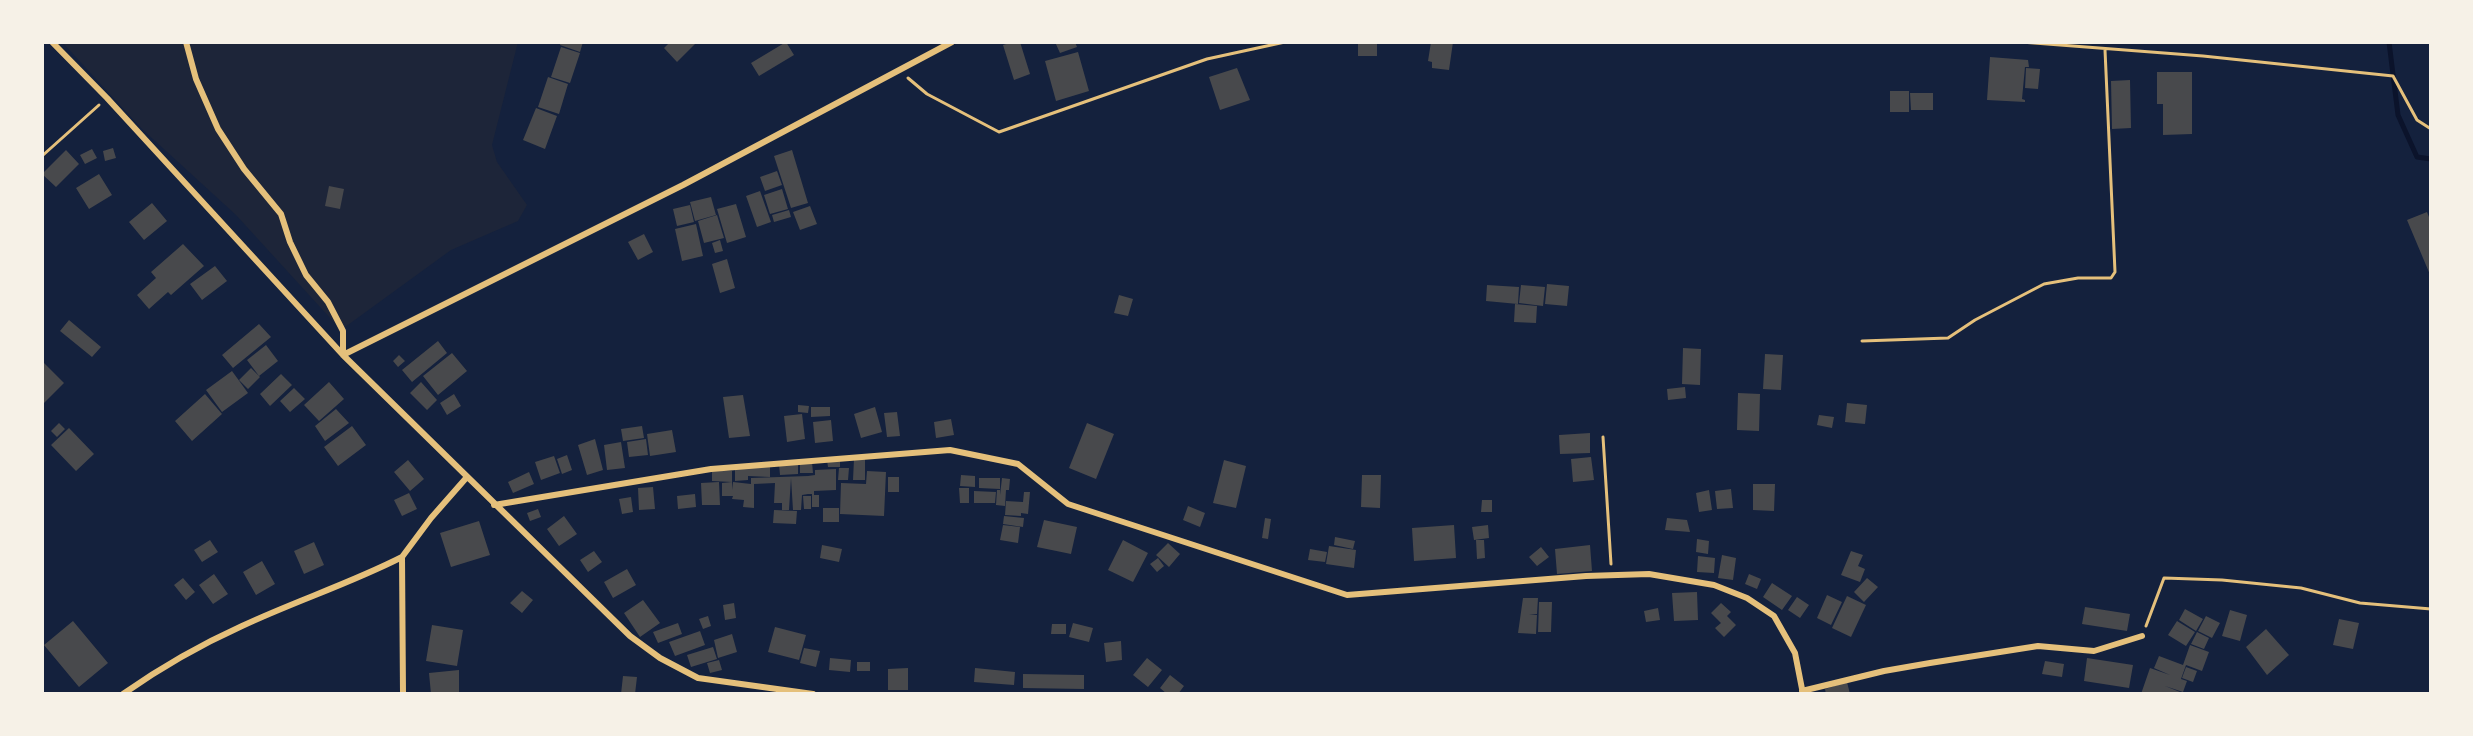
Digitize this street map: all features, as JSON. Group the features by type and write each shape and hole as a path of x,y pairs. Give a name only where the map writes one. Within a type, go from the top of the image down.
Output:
{"street":[{"path":"52,42 107,98 343,355 630,636 660,658 698,678 813,694"},
{"path":"186,42 196,79 218,129 244,169 281,214 290,242 306,275 328,302 344,332 343,355"},
{"path":"343,355 683,185 952,42"},
{"path":"494,505 711,469 950,450 1018,464 1068,504 1347,595 1612,575 1649,574 1714,585 1747,597 1774,616 1795,653 1802,693 1874,673 1930,663 2038,646 2094,651 2142,636"},
{"path":"123,694 161,667 242,626 361,578 402,557 431,518 467,477"},
{"path":"402,557 403,694"}],"path":[{"path":"898,70 927,94 999,132 1207,59 1285,42"},
{"path":"2021,42 2203,56 2393,76 2417,120 2431,129"},
{"path":"1862,341 1948,338 1975,320 2044,284 2078,278 2111,278 2115,272 2104,50"},
{"path":"42,156 107,98"},
{"path":"1603,437 1612,575"},
{"path":"2142,636 2164,578 2222,580 2301,588 2360,603 2431,609"}],"shaded area":[{"path":"62,42 518,42 492,145 497,162 527,205 518,221 451,250 341,330 236,215 142,129"}],"building":[{"path":"561,42 583,42 580,52 560,45"},
{"path":"670,42 696,43 677,62 664,48"},
{"path":"786,42 794,55 759,76 751,63"},
{"path":"1020,42 1030,74 1014,80 1003,45"},
{"path":"1055,42 1075,42 1077,47 1060,53"},
{"path":"1358,42 1377,42 1377,56 1358,56"},
{"path":"1431,42 1453,42 1449,70 1432,68 1432,62 1428,61"},
{"path":"561,47 580,53 570,83 551,77"},
{"path":"1078,52 1089,91 1056,101 1045,61"},
{"path":"1990,57 2028,60 2029,67 2025,67 2022,99 2025,102 1987,100"},
{"path":"1237,68 1250,100 1220,110 1209,77"},
{"path":"2026,68 2040,69 2038,89 2025,88"},
{"path":"2157,72 2192,72 2192,134 2163,135 2163,104 2157,104"},
{"path":"548,77 568,84 559,114 538,107"},
{"path":"2130,80 2131,128 2112,129 2111,81"},
{"path":"1890,91 1909,91 1909,112 1890,112"},
{"path":"1910,93 1933,93 1933,110 1911,110"},
{"path":"536,108 557,116 545,149 523,140"},
{"path":"113,148 116,158 105,161 103,151"},
{"path":"92,149 97,158 85,164 80,155"},
{"path":"66,150 79,164 56,187 42,174"},
{"path":"792,150 808,203 791,208 774,156"},
{"path":"777,171 782,185 765,191 760,177"},
{"path":"99,174 112,195 89,209 76,188"},
{"path":"329,186 344,189 340,209 325,206"},
{"path":"782,189 788,209 770,214 764,195"},
{"path":"760,191 771,222 757,227 746,196"},
{"path":"711,197 716,215 695,221 690,202"},
{"path":"152,203 167,221 144,240 129,222"},
{"path":"736,204 746,237 727,243 717,209"},
{"path":"690,205 694,222 677,226 673,209"},
{"path":"810,206 817,224 800,230 793,212"},
{"path":"789,210 791,217 774,222 772,215"},
{"path":"2427,212 2431,222 2431,277 2407,220"},
{"path":"717,215 724,238 704,243 698,221"},
{"path":"696,224 703,256 682,261 675,229"},
{"path":"644,234 653,252 638,260 628,242"},
{"path":"720,240 723,251 715,253 712,243"},
{"path":"183,244 204,266 171,295 168,292 149,309 137,295 156,278 151,272"},
{"path":"727,259 735,288 720,293 712,264"},
{"path":"215,266 227,281 202,300 190,284"},
{"path":"1547,284 1569,286 1567,306 1545,304"},
{"path":"1487,285 1519,287 1518,304 1486,301"},
{"path":"1521,285 1545,287 1543,306 1519,303"},
{"path":"1119,295 1133,299 1128,316 1114,313"},
{"path":"1515,304 1537,306 1536,323 1514,322"},
{"path":"69,320 101,347 92,357 60,331"},
{"path":"259,324 271,337 233,368 222,355"},
{"path":"438,341 447,353 412,382 402,370"},
{"path":"266,345 278,361 259,376 247,360"},
{"path":"1683,348 1701,349 1700,385 1682,384"},
{"path":"452,353 467,371 438,395 423,376"},
{"path":"1765,354 1783,355 1781,390 1763,389"},
{"path":"399,355 405,361 398,367 393,361"},
{"path":"42,361 64,383 42,405"},
{"path":"251,368 260,377 248,389 239,380"},
{"path":"232,371 248,393 222,412 206,390"},
{"path":"281,374 292,385 270,406 260,394"},
{"path":"329,382 344,399 319,421 304,405"},
{"path":"421,382 437,400 427,410 410,393"},
{"path":"1685,387 1686,398 1668,400 1667,389"},
{"path":"294,388 305,399 290,412 280,401"},
{"path":"1738,393 1760,394 1759,431 1737,430"},
{"path":"205,394 222,414 192,441 175,421"},
{"path":"454,394 461,406 447,415 440,403"},
{"path":"743,395 750,436 729,438 723,397"},
{"path":"1847,403 1867,405 1865,424 1845,422"},
{"path":"798,405 809,406 808,413 798,412"},
{"path":"811,407 830,407 830,416 811,417"},
{"path":"875,407 882,432 861,438 854,414"},
{"path":"336,409 349,423 325,441 315,426"},
{"path":"897,412 900,436 887,437 884,413"},
{"path":"802,414 805,439 787,442 784,416"},
{"path":"1819,415 1834,417 1832,428 1817,425"},
{"path":"951,419 954,435 936,438 934,422"},
{"path":"831,420 833,441 815,443 813,422"},
{"path":"59,423 65,429 57,437 51,431"},
{"path":"1087,423 1114,434 1096,479 1069,468"},
{"path":"352,426 366,445 338,466 324,447"},
{"path":"642,426 644,438 623,441 621,429"},
{"path":"69,428 94,454 76,471 51,445"},
{"path":"672,430 676,452 650,456 647,434"},
{"path":"1590,433 1590,453 1560,454 1559,435"},
{"path":"595,439 603,470 587,475 578,445"},
{"path":"646,439 648,455 629,457 627,442"},
{"path":"621,442 625,468 607,470 604,445"},
{"path":"567,455 572,470 562,474 557,459"},
{"path":"554,456 560,473 541,480 535,462"},
{"path":"1591,457 1594,480 1573,482 1571,459"},
{"path":"854,459 865,459 865,480 853,480"},
{"path":"408,460 424,479 410,491 394,472"},
{"path":"827,460 840,460 840,467 828,467"},
{"path":"1224,460 1246,466 1236,508 1213,503"},
{"path":"800,462 812,462 813,473 800,473"},
{"path":"798,463 798,474 780,475 779,464"},
{"path":"770,466 770,477 748,476 748,480 735,481 735,467"},
{"path":"839,468 849,468 848,480 838,480"},
{"path":"836,469 836,490 814,491 814,495 819,495 819,507 812,507 812,494 808,494 802,495 801,510 793,510 791,478 789,510 782,510 782,503 774,503 775,483 754,484 754,508 743,507 744,500 732,499 733,496 722,496 722,483 732,482 733,490 733,482 751,484 751,478 808,476 815,475 815,470"},
{"path":"712,471 732,471 732,482 712,481"},
{"path":"867,471 886,472 884,516 840,514 841,483 866,484"},
{"path":"529,472 534,484 513,493 508,482"},
{"path":"961,475 975,476 975,487 960,486"},
{"path":"1362,475 1381,475 1380,508 1361,507"},
{"path":"888,477 899,477 899,492 888,492"},
{"path":"979,478 1000,478 1000,489 979,488"},
{"path":"1002,478 1010,479 1009,490 1006,490 1005,506 996,505 997,490 1000,490 1000,495"},
{"path":"719,482 720,505 702,505 701,483"},
{"path":"1753,484 1775,484 1774,511 1753,510"},
{"path":"653,487 655,509 639,510 638,488"},
{"path":"959,488 969,488 969,503 960,503"},
{"path":"1731,489 1733,508 1717,509 1715,491"},
{"path":"1709,490 1712,510 1699,512 1696,493"},
{"path":"974,491 996,492 995,503 974,503"},
{"path":"1024,492 1030,492 1028,514 1005,515 1006,501 1023,502"},
{"path":"409,493 417,509 402,516 394,500"},
{"path":"695,494 696,507 678,509 677,496"},
{"path":"803,496 811,496 811,509 804,509"},
{"path":"631,497 633,512 622,514 619,499"},
{"path":"1482,500 1492,500 1492,512 1481,512"},
{"path":"1188,506 1205,513 1200,527 1183,520"},
{"path":"823,508 839,508 839,522 823,522"},
{"path":"538,509 541,517 530,521 527,513"},
{"path":"774,510 797,511 796,524 773,523"},
{"path":"564,516 577,534 559,546 547,529"},
{"path":"1004,516 1024,518 1023,527 1003,524"},
{"path":"1265,518 1271,519 1268,539 1262,538"},
{"path":"1667,518 1687,520 1690,532 1665,530"},
{"path":"1044,520 1077,527 1071,554 1037,547"},
{"path":"479,521 490,555 451,567 440,533"},
{"path":"1003,525 1020,527 1018,543 1000,540"},
{"path":"1454,525 1456,558 1414,561 1412,528"},
{"path":"1488,525 1489,538 1474,540 1472,527"},
{"path":"1335,537 1355,541 1353,549 1334,545"},
{"path":"1697,539 1709,541 1708,554 1696,552"},
{"path":"210,540 218,552 202,562 194,550"},
{"path":"1123,540 1148,553 1133,582 1108,570"},
{"path":"1476,540 1484,540 1485,558 1477,559"},
{"path":"314,542 324,565 304,574 294,551"},
{"path":"1168,543 1180,554 1169,567 1156,555"},
{"path":"822,545 842,549 839,562 820,558"},
{"path":"1590,545 1592,571 1557,574 1555,549"},
{"path":"1329,546 1356,550 1354,568 1326,564"},
{"path":"1541,547 1549,557 1537,566 1529,557"},
{"path":"1310,549 1327,552 1325,562 1308,560"},
{"path":"594,551 602,562 588,572 580,560"},
{"path":"1851,551 1863,555 1858,566 1865,569 1860,582 1841,575"},
{"path":"1722,555 1736,558 1733,580 1718,578"},
{"path":"1698,556 1715,558 1714,573 1697,572"},
{"path":"1158,558 1164,566 1157,572 1150,564"},
{"path":"262,561 275,584 256,595 243,572"},
{"path":"627,569 636,585 613,598 604,582"},
{"path":"214,574 228,594 213,604 199,585"},
{"path":"1749,574 1761,579 1757,589 1745,584"},
{"path":"183,578 195,592 186,600 174,585"},
{"path":"1867,578 1878,587 1864,602 1854,592"},
{"path":"1772,583 1792,596 1782,610 1763,597"},
{"path":"522,591 533,600 522,613 510,603"},
{"path":"1697,592 1698,620 1674,621 1672,593"},
{"path":"1827,595 1842,602 1831,625 1817,618"},
{"path":"1847,596 1866,605 1851,637 1832,628"},
{"path":"1797,597 1809,605 1800,618 1788,610"},
{"path":"1523,598 1538,598 1537,614 1529,614 1537,615 1536,634 1518,633"},
{"path":"643,600 660,623 640,637 624,613"},
{"path":"1539,602 1552,602 1551,632 1538,632"},
{"path":"734,603 736,618 725,620 723,605"},
{"path":"1721,603 1731,612 1727,616 1736,625 1724,637 1715,628 1721,623 1711,613"},
{"path":"2085,607 2130,614 2127,631 2082,624"},
{"path":"1658,608 1660,620 1646,622 1644,611"},
{"path":"2185,609 2203,619 2196,631 2179,620"},
{"path":"2230,610 2247,615 2240,641 2222,636"},
{"path":"708,616 711,626 703,629 699,619"},
{"path":"2206,616 2220,623 2212,638 2198,631"},
{"path":"2339,619 2359,623 2353,649 2333,645"},
{"path":"73,621 108,663 79,687 44,645"},
{"path":"2177,621 2195,632 2186,646 2168,635"},
{"path":"678,623 682,634 658,643 653,632"},
{"path":"1073,623 1093,628 1089,642 1069,637"},
{"path":"1052,624 1066,624 1066,634 1051,634"},
{"path":"432,625 463,630 457,666 426,661"},
{"path":"775,627 806,635 799,660 768,652"},
{"path":"2266,629 2289,655 2267,675 2246,647"},
{"path":"700,631 705,645 675,656 669,642"},
{"path":"2197,632 2209,638 2204,649 2191,644"},
{"path":"732,634 737,652 718,658 714,640"},
{"path":"1121,641 1122,660 1106,662 1104,643"},
{"path":"2190,645 2209,652 2202,671 2186,665 2181,679 2187,681 2183,692 2165,686 2185,694 2141,694 2150,668 2170,675 2154,668 2159,656 2183,665"},
{"path":"713,647 717,659 691,667 687,655"},
{"path":"804,648 820,651 816,667 800,663"},
{"path":"830,658 851,660 850,672 829,670"},
{"path":"1147,658 1162,670 1148,687 1133,675"},
{"path":"2087,658 2133,665 2129,688 2084,681"},
{"path":"719,660 722,670 710,673 707,663"},
{"path":"2045,661 2064,664 2062,677 2042,674"},
{"path":"857,662 870,662 870,671 857,671"},
{"path":"2186,667 2197,671 2193,682 2182,678"},
{"path":"908,668 908,690 888,690 888,669"},
{"path":"975,668 1015,672 1014,685 974,682"},
{"path":"459,670 459,692 431,694 429,673"},
{"path":"1023,674 1084,675 1084,689 1023,688"},
{"path":"1170,675 1184,686 1178,694 1167,694 1160,688"},
{"path":"623,676 637,677 635,694 621,694"},
{"path":"1847,682 1850,694 1826,694 1825,689"}],"waterway":[{"path":"2389,42 2398,115 2417,157 2431,159"}]}
